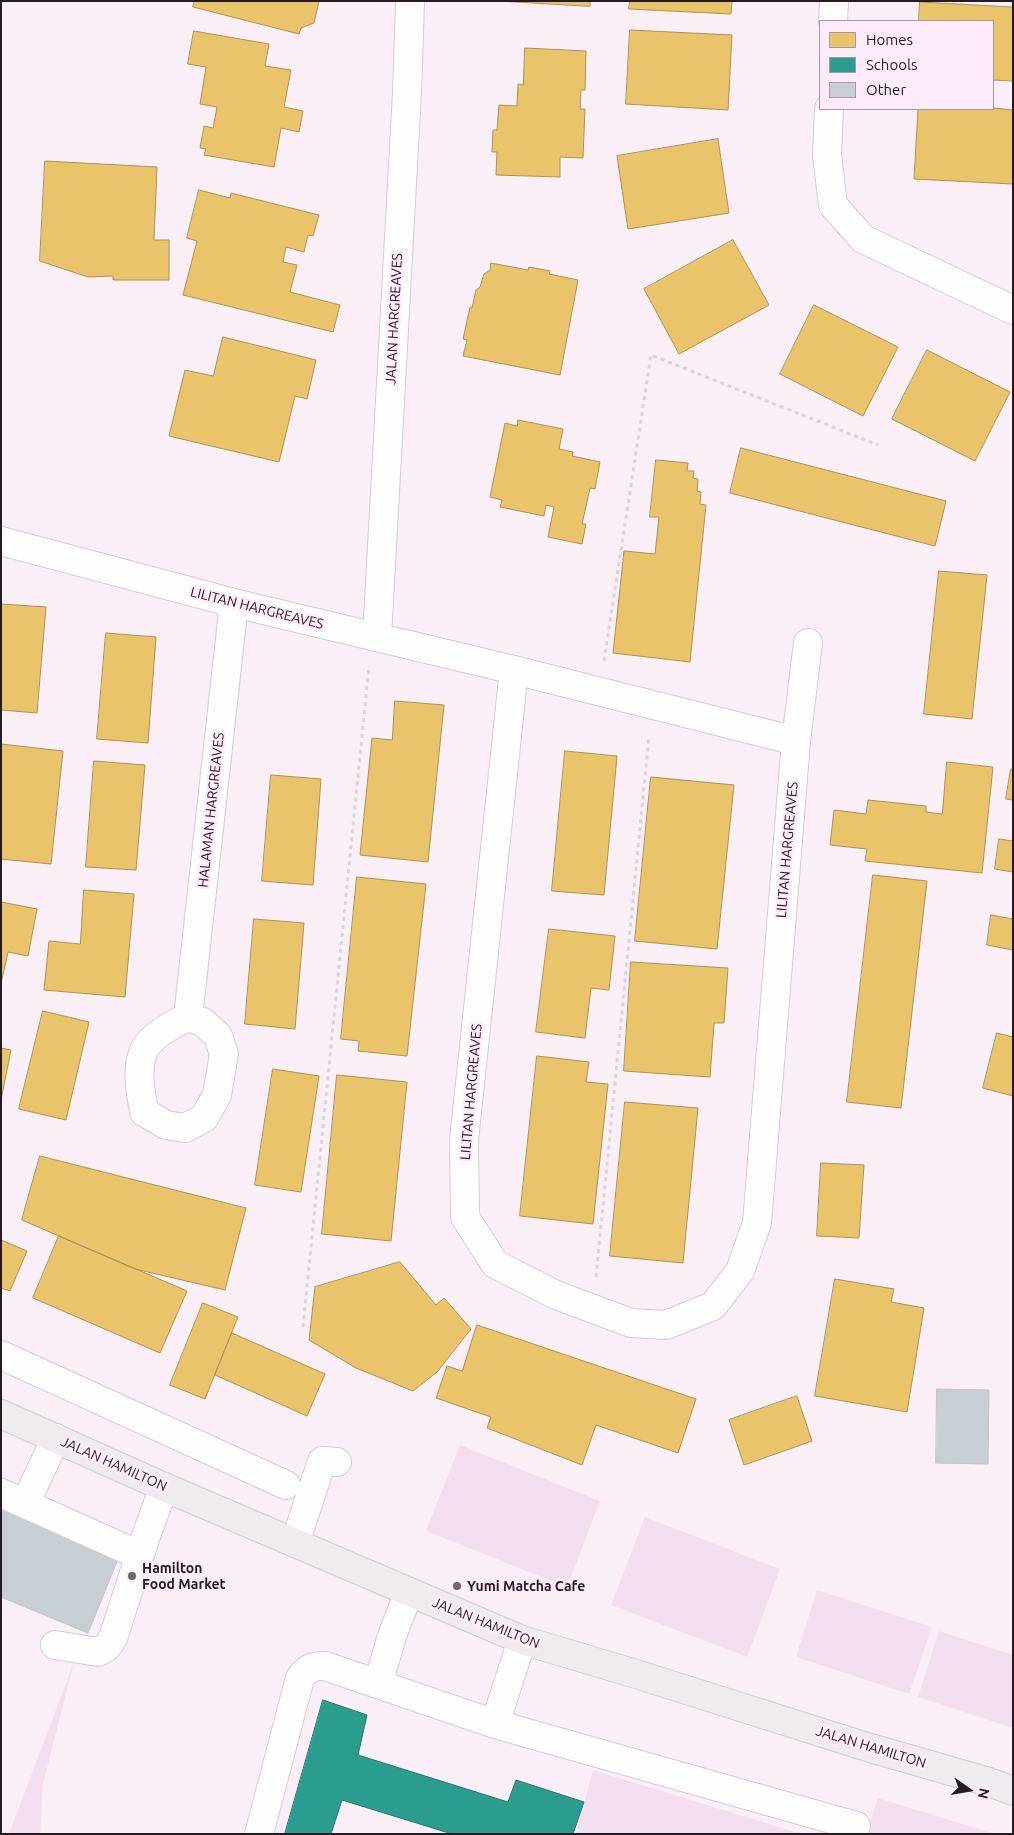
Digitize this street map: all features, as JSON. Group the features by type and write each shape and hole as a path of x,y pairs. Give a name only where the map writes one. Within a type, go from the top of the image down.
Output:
{"main road":[{"name":"JALAN HAMILTON","path":"1,1414 522,1640 867,1747 1005,1785"}],"street":[{"name":"JALAN HARGREAVES","path":"374,636 407,103 410,1"},
{"path":"833,20 834,1"},
{"path":"829,110 827,155 833,205 863,239 1013,310"},
{"name":"LILITAN HARGREAVES","path":"1,541 234,603 514,670 796,741"},
{"name":"HALAMAN HARGREAVES","path":"188,1017 234,603"},
{"name":"LILITAN HARGREAVES","path":"514,670 464,1140 465,1217 494,1264 556,1295 631,1323 666,1325 713,1306 740,1271 757,1223 796,741 808,643"},
{"path":"1,1355 286,1486"},
{"path":"56,1438 13,1499 139,1555"},
{"path":"295,1543 322,1461 336,1462"},
{"path":"54,1645 98,1652 107,1647 113,1638 139,1555 164,1486"},
{"path":"378,1684 392,1636 409,1592"},
{"path":"495,1724 522,1640"},
{"path":"259,1834 300,1678 306,1670 315,1666 325,1666 495,1724 856,1826"}],"path":[{"path":"600,692 651,355 878,445"},
{"path":"303,1327 374,636"},
{"path":"593,1309 652,705"}],"shaded area":[{"path":"460,1445 600,1501 567,1587 426,1531"},
{"path":"645,1517 780,1569 747,1657 611,1605"},
{"path":"817,1590 932,1627 909,1694 796,1657"},
{"path":"939,1631 1013,1655 1013,1728 918,1697"},
{"path":"74,1662 43,1784 40,1834 9,1834"},
{"path":"593,1770 802,1834 576,1834"},
{"path":"878,1798 995,1834 866,1834"}],"building: Homes":[{"path":"195,1 319,1 314,23 301,28 299,34 193,7"},
{"path":"499,1 590,1 590,6"},
{"path":"630,1 732,1 731,14 629,9"},
{"path":"920,2 1013,7 1013,81 994,80 994,20 919,20"},
{"path":"630,30 732,35 728,110 626,104"},
{"path":"194,31 269,44 265,66 291,70 284,107 303,111 299,132 281,128 274,167 204,155 206,149 200,148 204,126 213,128 217,107 200,104 206,67 188,64"},
{"path":"525,48 586,51 585,90 581,90 580,109 585,109 583,158 560,157 560,177 496,175 497,152 492,152 493,130 497,130 499,105 517,106 518,84 523,85"},
{"path":"994,108 1013,110 1013,184 914,179 918,110 994,110"},
{"path":"718,139 729,213 628,229 617,156"},
{"path":"45,161 157,167 154,240 169,240 169,280 113,280 113,276 88,277 40,261"},
{"path":"199,190 230,198 231,193 319,215 313,236 308,235 304,252 286,247 283,262 297,265 290,292 340,305 333,332 183,295 197,241 187,238"},
{"path":"733,240 769,305 679,354 644,289"},
{"path":"491,263 528,270 529,267 550,271 549,274 578,280 560,375 463,356 467,340 463,339 470,307 472,308 476,290 480,287 484,274 490,270"},
{"path":"814,305 898,347 863,416 780,374"},
{"path":"223,337 316,360 307,399 295,396 279,462 169,436 185,370 213,376"},
{"path":"927,350 1010,392 975,461 892,419"},
{"path":"518,420 563,429 559,449 573,452 572,456 600,462 595,489 590,488 582,524 586,524 582,544 548,537 554,507 546,505 544,516 500,507 502,500 490,497 505,423 517,426"},
{"path":"741,448 946,501 935,546 730,493"},
{"path":"656,460 688,463 687,471 694,471 693,478 698,479 697,491 701,492 700,504 706,505 690,662 613,653 624,551 655,554 659,517 650,517"},
{"path":"939,571 987,575 972,719 924,714"},
{"path":"1,604 46,607 37,713 1,710"},
{"path":"106,633 156,637 148,743 97,739"},
{"path":"395,701 444,705 428,862 360,855 372,738 392,740"},
{"path":"1,744 63,751 51,864 1,859"},
{"path":"565,751 617,756 604,895 552,891"},
{"path":"94,761 145,765 136,870 86,867"},
{"path":"947,762 993,767 982,873 865,861 867,849 830,845 834,810 866,814 868,800 926,806 926,812 942,814"},
{"path":"1011,769 1013,769 1013,800 1006,799"},
{"path":"271,775 321,779 313,885 262,881"},
{"path":"651,777 734,785 717,949 635,941"},
{"path":"999,839 1013,841 1013,872 995,869"},
{"path":"873,875 927,881 901,1108 847,1102"},
{"path":"357,877 426,884 407,1056 358,1051 359,1041 341,1039"},
{"path":"84,890 134,894 125,997 44,990 49,941 80,944"},
{"path":"1,902 37,909 28,956 8,952 1,984"},
{"path":"991,915 1013,919 1013,950 987,945"},
{"path":"254,919 304,923 295,1029 245,1024"},
{"path":"549,929 615,936 609,990 591,988 585,1038 536,1032"},
{"path":"631,962 728,968 724,1023 714,1023 710,1077 624,1071"},
{"path":"43,1011 89,1022 66,1120 19,1109"},
{"path":"997,1033 1013,1037 1013,1096 983,1088"},
{"path":"1,1048 11,1050 1,1100"},
{"path":"537,1056 589,1062 586,1082 608,1084 593,1224 520,1216"},
{"path":"273,1069 319,1076 301,1192 255,1185"},
{"path":"337,1075 407,1082 391,1241 322,1234"},
{"path":"625,1102 698,1108 683,1263 610,1256"},
{"path":"40,1156 246,1208 225,1290 135,1269 22,1220"},
{"path":"821,1163 864,1165 859,1238 817,1236"},
{"path":"59,1236 187,1291 160,1353 33,1298"},
{"path":"1,1240 27,1251 10,1291 1,1288"},
{"path":"400,1262 436,1305 444,1298 471,1329 437,1372 413,1391 356,1368 309,1340 315,1287"},
{"path":"835,1279 894,1289 891,1302 924,1308 907,1412 815,1396"},
{"path":"203,1303 238,1317 205,1399 170,1385"},
{"path":"477,1325 696,1399 678,1453 596,1425 582,1465 487,1428 491,1417 436,1398 447,1366 462,1371"},
{"path":"232,1333 325,1374 307,1416 215,1375"},
{"path":"797,1396 812,1441 744,1465 729,1420"}],"building: Schools":[{"path":"323,1700 367,1715 358,1755 508,1802 516,1780 584,1802 573,1834 452,1834 342,1800 331,1834 285,1834"}],"building: Other":[{"path":"937,1389 989,1390 988,1464 936,1463"},
{"path":"1,1506 120,1554 88,1633 1,1597"}],"place":[{"name":"Hamilton Food Market","path":"132,1576"},
{"name":"Yumi Matcha Cafe","path":"457,1586"}]}
